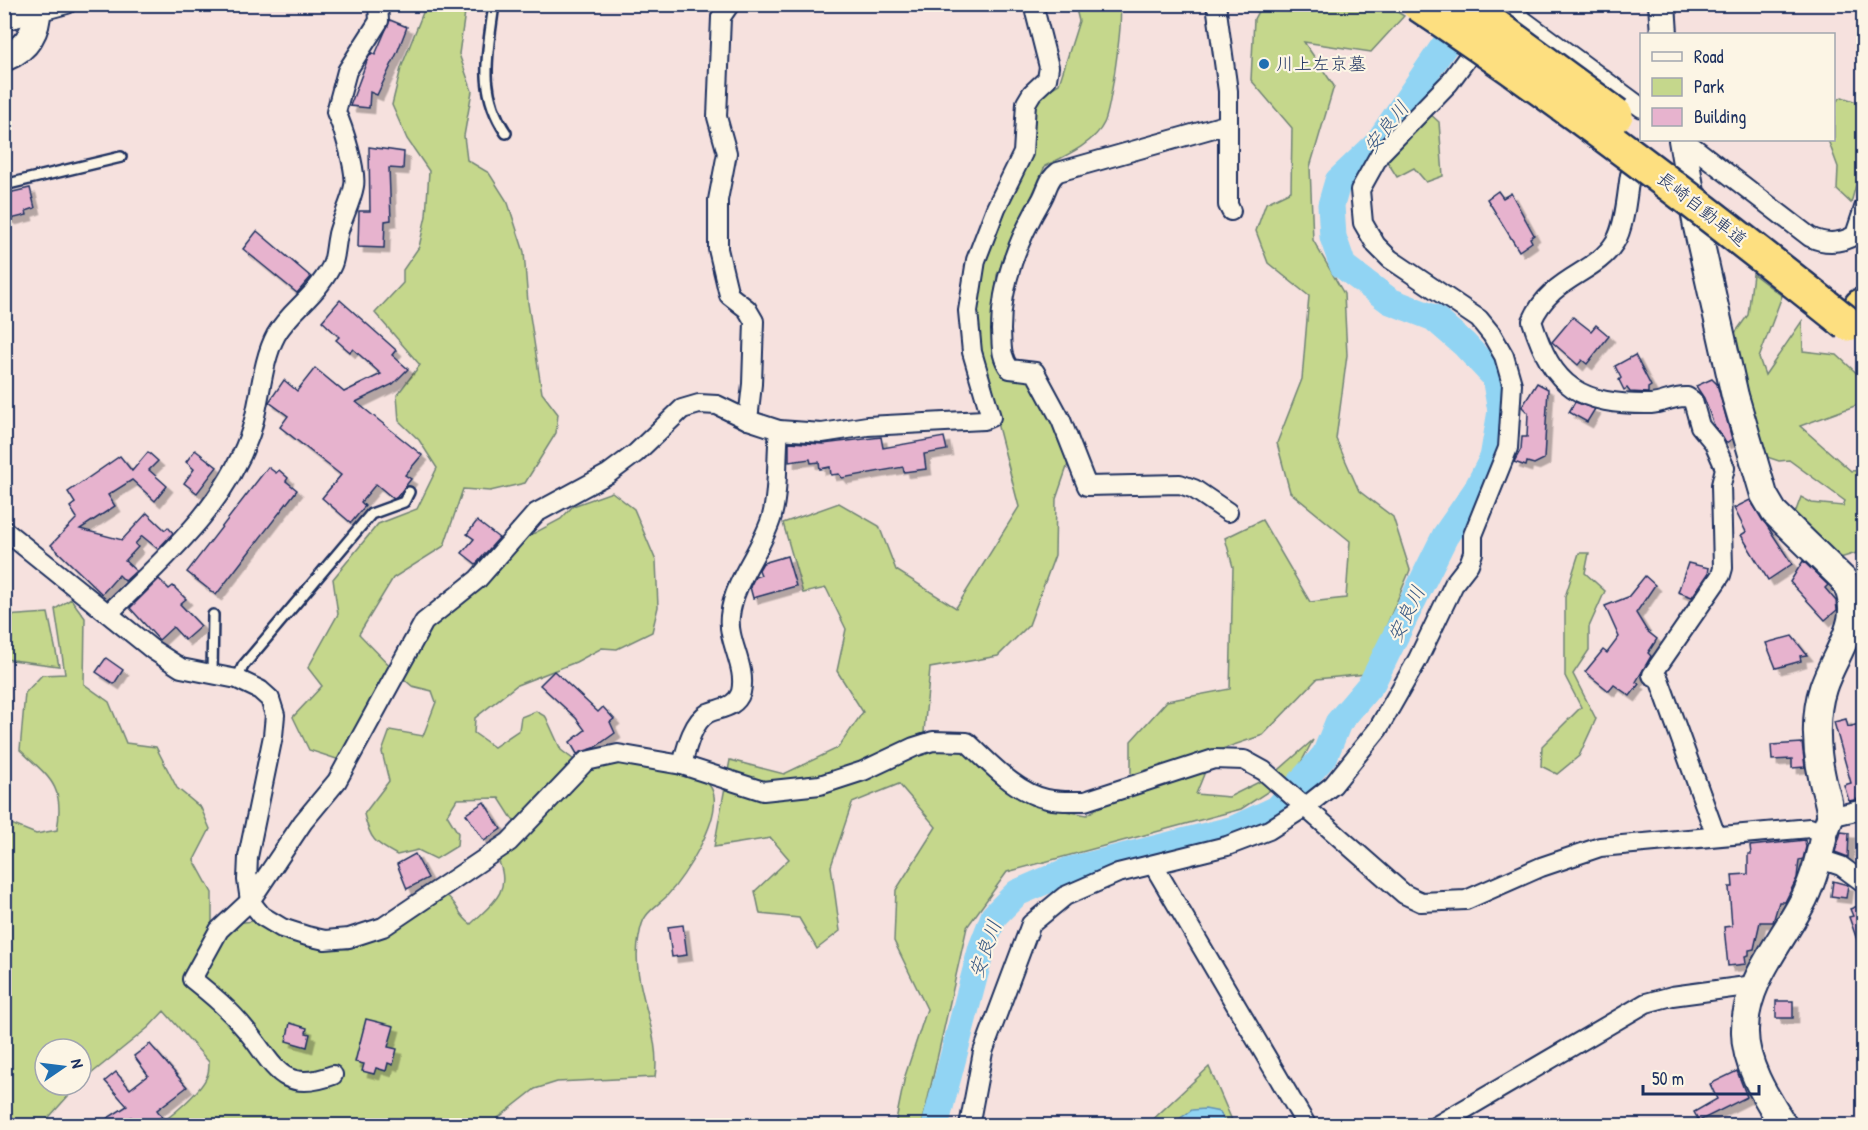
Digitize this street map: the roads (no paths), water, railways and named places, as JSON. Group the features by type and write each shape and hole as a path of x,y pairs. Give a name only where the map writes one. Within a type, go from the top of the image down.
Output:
{"highway":[{"name":"長崎自動車道","path":"1418,4 1505,63 1859,319"},
{"path":"1465,4 1640,134"},
{"name":"長崎自動車道","path":"1649,141 1859,319"}],"street":[{"path":"4,21 37,8 67,4"},
{"path":"109,613 170,555 209,509 233,474 250,435 275,338 285,321 319,285 336,260 338,235 354,184 342,124 336,112 347,71 379,21 378,4"},
{"path":"730,4 721,17 717,117 727,153 718,200 717,249 729,295 747,309 754,321 752,384 747,420"},
{"path":"333,1075 318,1081 301,1081 280,1075 225,1005 192,979 219,930 250,902 303,822 337,781 424,622 478,579 536,513 608,474 636,453 682,409 699,404 717,405 747,420 779,430 822,432 867,426 984,420 990,417 972,352 968,311 976,260 996,208 1023,153 1026,103 1032,93 1047,79 1049,67 1033,4"},
{"path":"1216,4 1228,91 1228,205 1231,211"},
{"path":"969,1125 983,1052 1031,924 1048,908 1081,888 1118,873 1154,866 1227,846 1269,830 1305,807 1333,784 1378,729 1418,659 1455,582 1469,564 1473,553 1473,535 1508,448 1512,384 1504,356 1492,335 1479,319 1390,259 1376,245 1363,223 1360,190 1369,170 1380,154 1472,55 1482,39 1492,4"},
{"path":"1501,4 1640,107"},
{"path":"1662,4 1664,33"},
{"path":"4,58 18,52 30,39 37,8"},
{"path":"1228,124 1058,172 1050,178 1044,194 1022,233 1001,303 1002,358 1010,369 1035,372 1061,420 1087,486 1180,484 1194,489 1228,512"},
{"path":"1683,141 1697,227 1735,396 1764,495 1774,512 1843,579 1859,603 1854,620 1823,687 1817,720 1827,825 1820,859 1804,900 1754,985 1744,1030 1748,1051 1771,1105 1784,1125"},
{"path":"1684,141 1810,237 1822,243 1859,237 1863,208"},
{"path":"1630,175 1616,242 1602,257 1563,281 1539,305 1532,321 1540,346 1551,367 1564,384 1587,395 1611,401 1652,404 1687,397 1693,401 1700,426 1714,443 1725,468 1721,485 1721,575 1652,675 1659,679 1716,836"},
{"path":"682,765 687,746 701,720 707,714 728,707 740,694 742,678 730,617 749,562 763,541 772,516 777,485 775,466 779,430"},
{"path":"1725,468 1754,462"},
{"path":"4,530 153,650 181,668 237,679 260,690 270,699 275,715 267,767 248,857 247,880 250,902 262,916 282,928 325,940 349,938 383,927 509,842 586,761 618,754 682,765 763,791 820,785 863,771 924,744 957,740 967,742 1028,792 1046,799 1065,801 1085,801 1214,759 1244,760 1264,771 1404,894 1421,902 1466,900 1541,867 1600,847 1810,828 1827,825 1863,809"},
{"path":"1820,859 1841,866 1863,883"},
{"path":"1154,866 1307,1125"},
{"path":"1436,1125 1646,1003 1672,996 1754,985"}],"lane":[{"path":"494,4 486,72 488,97 506,133"},
{"path":"4,185 121,157"},
{"path":"237,679 243,666 371,514 404,502 410,492"},
{"path":"212,673 213,615"}],"water":[{"path":"1205,1109 1220,1112 1226,1125 1171,1125 1192,1110"}],"waterway":[{"path":"4,9 9,8"},
{"name":"安良川","path":"935,1126 982,947 994,916 1017,893 1070,870 1234,829 1277,809 1325,755 1338,723 1372,683 1445,536 1476,491 1493,458 1501,411 1495,377 1464,344 1434,318 1390,301 1343,266 1333,237 1331,205 1338,181 1377,144 1466,14"}],"place":[{"name":"川上左京墓","path":"1264,64"}]}
